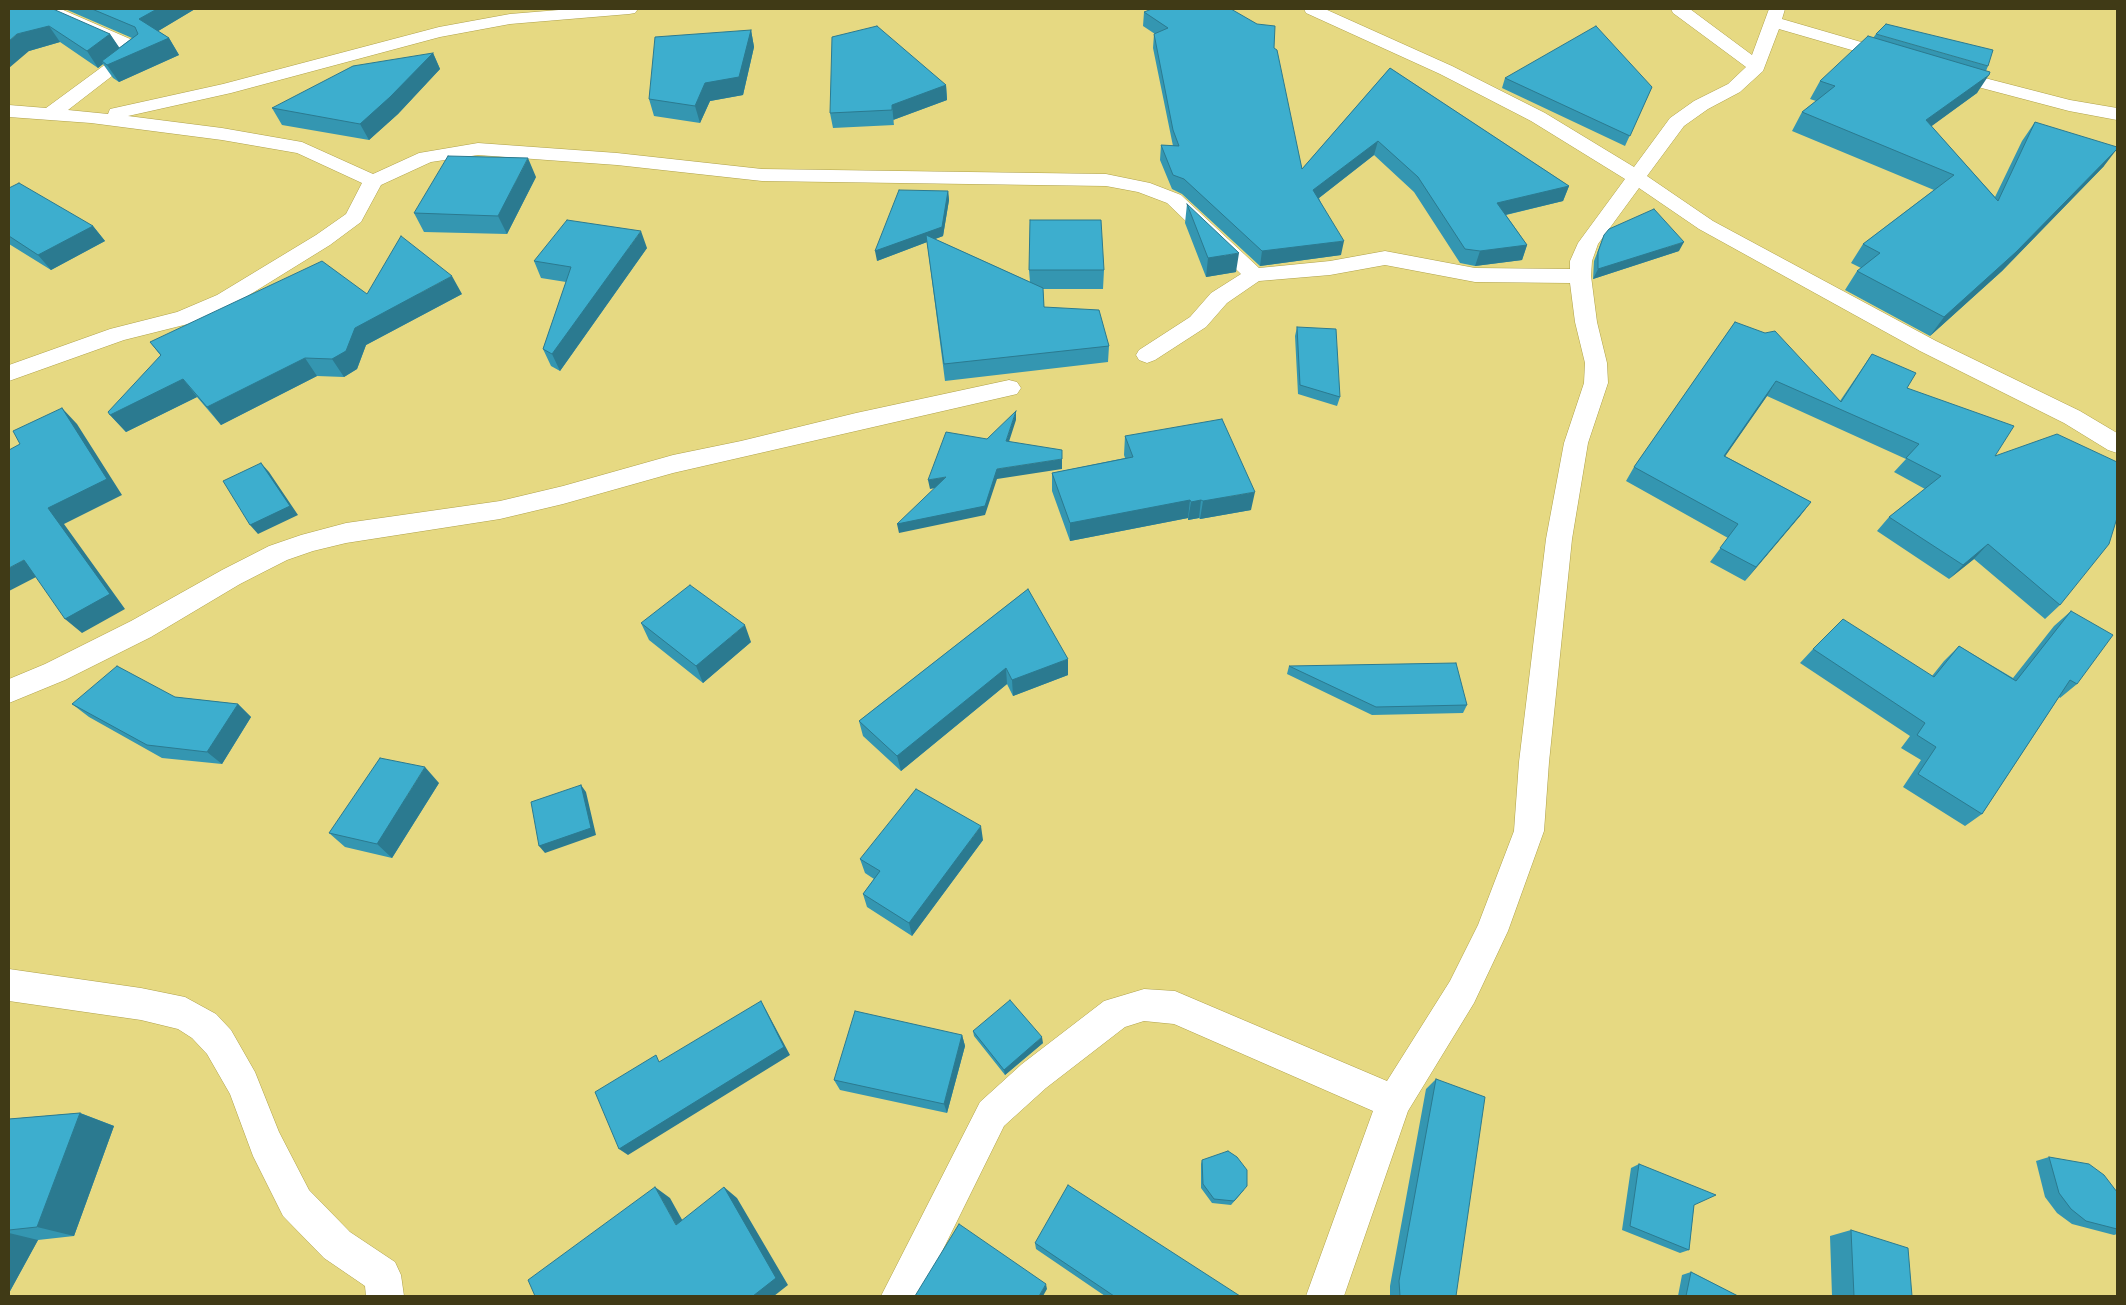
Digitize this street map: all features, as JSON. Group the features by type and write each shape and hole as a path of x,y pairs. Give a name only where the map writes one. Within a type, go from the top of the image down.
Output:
{"street":[{"path":"47,9 138,48 49,115"},
{"path":"91,117 225,89 439,32 563,11 629,9"},
{"path":"1312,9 1446,70 1538,117 1637,178 1706,225 1928,346 2072,417 2117,444"},
{"path":"1680,9 1757,68"},
{"path":"1325,1296 1394,1102 1470,974 1492,931 1529,831 1537,733 1559,539 1576,443 1596,383 1596,363 1586,322 1580,276 1581,261 1588,242 1678,122 1701,104 1734,88 1757,68 1774,15 1910,62"},
{"path":"1928,68 1983,84 2069,105 2117,114"},
{"path":"9,111 91,117 222,134 302,148 373,181"},
{"path":"9,373 118,334 184,318 225,300 323,240 354,218 373,181 426,157 478,149 580,156 762,175 1106,180 1143,187 1174,199 1254,275"},
{"path":"1147,355 1198,322 1218,298 1254,275 1330,268 1385,258 1475,275 1580,276"},
{"path":"9,691 55,672 141,629 231,577 278,554 310,542 346,533 500,510 563,495 673,464 741,450 856,421 1009,388"},
{"path":"9,985 141,1004 185,1014 204,1026 220,1042 243,1084 266,1143 296,1203 337,1244 382,1275 385,1296"},
{"path":"900,1296 992,1114 1034,1076 1116,1013 1144,1004 1175,1008 1394,1102"}],"building":[{"path":"9,9 53,9 110,34 87,51 49,26 17,34 9,41"},
{"path":"92,9 157,9 139,19 169,38 107,65 102,61 138,34 135,27"},
{"path":"1152,9 1231,9 1257,24 1275,26 1274,48 1277,50 1302,169 1390,68 1569,186 1497,203 1527,245 1480,251 1465,249 1418,177 1378,141 1313,190 1344,241 1262,251 1184,179 1173,175 1161,145 1179,146 1173,130 1154,34 1168,28 1144,12"},
{"path":"1886,24 1993,50 1988,66 1876,34"},
{"path":"877,26 946,85 892,105 892,110 830,113 832,37"},
{"path":"1596,26 1652,87 1630,136 1505,78"},
{"path":"751,30 739,77 705,83 695,106 649,99 655,37"},
{"path":"1868,36 1990,72 1989,75 1926,120 1998,201 2035,122 2117,147 2016,252 1944,317 1857,271 1880,253 1863,244 1954,175 1802,112 1835,86 1820,81"},
{"path":"433,53 390,97 360,124 272,108 353,66"},
{"path":"448,156 528,158 498,216 414,213"},
{"path":"19,183 93,226 38,255 9,236 9,188"},
{"path":"899,190 948,191 942,227 875,251"},
{"path":"1187,204 1239,253 1208,258"},
{"path":"1654,209 1684,242 1598,269 1598,252 1604,235 1609,229"},
{"path":"567,220 641,231 552,354 543,349 571,267 534,261"},
{"path":"1030,220 1101,220 1104,270 1029,270"},
{"path":"926,235 1043,288 1044,307 1099,310 1109,346 944,364"},
{"path":"401,236 452,276 355,328 346,351 332,359 305,358 207,407 183,379 110,415 108,412 161,355 150,342 322,261 367,294"},
{"path":"1735,322 1765,333 1775,331 1841,402 1872,354 1916,373 1907,388 2014,426 1995,456 2057,434 2117,462 2117,518 2109,544 2060,605 1988,544 1963,565 1889,517 1941,476 1906,458 1919,444 1776,381 1724,456 1811,502 1756,567 1720,548 1738,524 1634,467"},
{"path":"1297,327 1336,329 1340,397 1300,385"},
{"path":"62,408 107,479 48,508 110,594 65,619 24,560 9,568 9,450 20,444 13,431"},
{"path":"1016,411 1006,441 1062,450 1062,459 997,469 985,506 897,524 946,477 928,480 946,432 987,439"},
{"path":"1222,419 1255,492 1203,501 1191,502 1190,500 1070,523 1052,473 1133,457 1125,436"},
{"path":"261,463 290,506 250,525 223,481"},
{"path":"690,585 745,625 696,666 641,623"},
{"path":"1028,589 1068,659 1012,680 1006,668 897,756 859,721"},
{"path":"2071,611 2113,635 2077,684 2070,680 1982,814 1918,774 1936,747 1917,735 1925,723 1813,649 1843,619 1934,677 1959,646 2016,681"},
{"path":"1456,663 1467,705 1376,707 1289,666"},
{"path":"117,666 175,697 238,704 207,752 147,745 72,704"},
{"path":"380,758 425,767 377,844 329,833"},
{"path":"581,785 591,828 539,846 531,802"},
{"path":"916,789 981,826 909,923 863,894 880,871 860,859"},
{"path":"1010,1000 1042,1037 1004,1070 973,1031"},
{"path":"761,1001 784,1047 619,1149 595,1092 656,1055 659,1062"},
{"path":"855,1011 962,1035 944,1104 834,1080"},
{"path":"1436,1079 1485,1097 1456,1296 1400,1296 1399,1281"},
{"path":"80,1113 37,1227 9,1230 9,1119"},
{"path":"1228,1151 1237,1157 1247,1170 1247,1186 1234,1201 1214,1199 1203,1184 1202,1160"},
{"path":"2049,1157 2089,1164 2104,1175 2117,1192 2117,1229 2086,1221 2071,1209 2059,1193"},
{"path":"1639,1164 1716,1195 1694,1205 1689,1250 1630,1226"},
{"path":"1068,1185 1240,1296 1114,1296 1035,1243"},
{"path":"655,1187 676,1225 724,1187 776,1278 753,1296 535,1296 528,1280"},
{"path":"959,1224 1046,1284 1039,1296 915,1296"},
{"path":"1851,1230 1908,1248 1912,1296 1854,1296"},
{"path":"1691,1272 1738,1296 1686,1296"}]}
